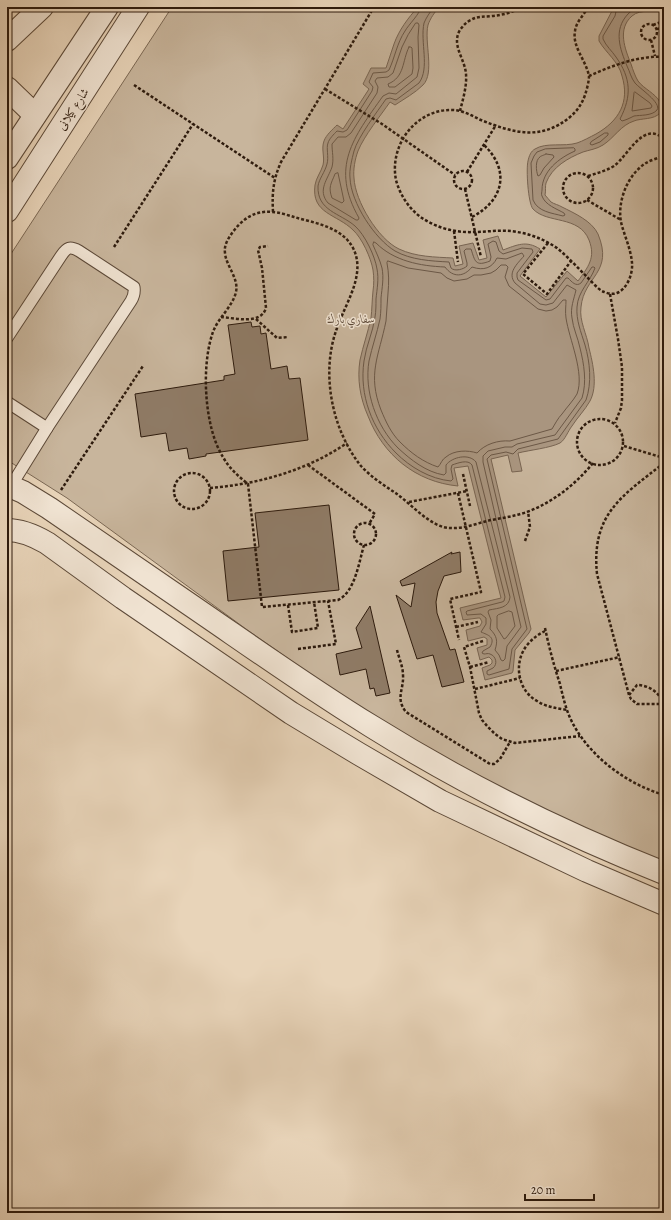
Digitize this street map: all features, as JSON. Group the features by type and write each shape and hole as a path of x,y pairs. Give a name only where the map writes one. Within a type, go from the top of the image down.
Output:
{"street":[{"path":"7,40 42,7"},
{"path":"7,158 107,7"},
{"name":"شارع كيلانى","path":"7,211 138,7"},
{"path":"7,88 36,115"},
{"path":"9,485 49,508 378,731 504,801 572,834 664,873"},
{"path":"7,530 23,532 36,536 123,598 291,713 440,801 580,868 664,904"},
{"path":"291,713 308,685"}],"lane":[{"path":"7,338 65,250 69,248 79,251 134,287 134,296 131,301 9,485"},
{"path":"7,402 47,428"}],"path":[{"path":"272,212 274,178 285,155 374,7"},
{"path":"460,111 466,76 465,67 458,50 457,41 460,29 470,20 479,17 501,15 521,7"},
{"path":"588,7 575,30 575,38 589,76 587,88 579,107 568,118 555,126 543,131 531,133 518,132 496,126 460,111 451,110 434,113 420,120 410,129 399,146 395,165 398,187 403,198 409,207 419,216 430,223 454,231 475,232 502,230 518,232 530,235 548,243 565,255 601,290 610,294 617,294 623,289 632,272 632,263 621,220 622,204 627,183 634,173 644,164 664,156"},
{"path":"657,29 656,36 651,40 644,39 642,36 641,29 646,24 653,25 664,21"},
{"path":"653,25 657,29"},
{"path":"657,29 664,28"},
{"path":"651,40 655,56"},
{"path":"589,76 604,69 645,58 655,56 664,57"},
{"path":"134,85 274,178"},
{"path":"325,89 382,124 456,176"},
{"path":"114,247 193,124"},
{"path":"467,172 496,126"},
{"path":"588,176 614,166 641,137 646,134 656,134 664,139"},
{"path":"472,217 488,206 494,199 500,184 500,170 496,160 491,151 484,145"},
{"path":"459,172 467,172 472,179 471,183 465,188 457,187 454,179 456,176 459,172"},
{"path":"578,172 588,176 591,180 593,189 590,197 582,203 577,203 567,199 562,190 568,176 578,172"},
{"path":"465,188 481,257"},
{"path":"587,200 621,220"},
{"path":"364,545 354,582 343,598 338,600 262,607 248,484 236,474 222,457 215,439 207,402 206,382 208,350 214,329 236,292 236,282 224,250 227,241 235,228 243,220 252,215 262,212 272,212 321,224 346,238 353,248 358,262 357,278 334,334 329,367 330,385 336,418 347,443 362,467 428,519 435,524 452,529 523,513 564,492 584,474 593,463"},
{"path":"454,231 458,262"},
{"path":"548,243 523,274 547,294 571,261"},
{"path":"222,317 256,319 262,315 266,308 262,268 258,248 268,246"},
{"path":"610,294 622,367 621,408 614,423"},
{"path":"256,319 277,338 288,337"},
{"path":"49,508 143,366"},
{"path":"600,418 607,419 614,423 620,429 624,438 624,446 621,453 612,463 598,465 582,457 577,446 577,437 585,424 600,418"},
{"path":"210,488 248,484 288,473 331,454 347,443"},
{"path":"624,446 664,458"},
{"path":"629,695 636,685 643,686 658,693 664,704 637,704 629,695 597,574 597,549 599,537 608,516 619,500 664,463"},
{"path":"308,465 375,514 369,524"},
{"path":"190,473 197,473 203,476 210,488 206,501 201,506 194,508 188,508 181,505 174,493 178,480 183,475 190,473"},
{"path":"463,474 470,506"},
{"path":"408,502 467,491"},
{"path":"458,493 481,592 450,599 459,640"},
{"path":"525,541 530,527 528,511"},
{"path":"363,523 369,524 376,531 376,536 374,541 364,545 355,539 355,529 358,525 363,523"},
{"path":"298,649 336,644 328,601"},
{"path":"288,605 292,632 318,628 314,602"},
{"path":"456,627 478,622"},
{"path":"567,710 543,705 535,700 523,687 520,678 519,666 521,655 527,644 545,629 567,710 580,736 606,763 626,778 646,788 664,794"},
{"path":"483,642 464,647 470,667 477,706 482,720 495,734 515,743 580,736"},
{"path":"397,650 403,677 400,701 406,712 490,764 498,762 510,742"},
{"path":"556,671 620,657"},
{"path":"470,667 489,662"},
{"path":"474,689 520,678"}],"green space":[{"name":"سفاري بارك","path":"172,7 664,7 664,864 541,810 439,757 340,695 246,629 67,498 7,460 7,260"}],"water":[{"path":"418,7 440,7 433,15 428,25 427,40 429,65 426,80 417,91 395,105 390,102 368,132 358,151 355,161 355,187 358,197 376,228 391,244 405,252 412,254 453,258 455,266 463,264 459,246 473,243 479,260 487,258 483,240 498,236 503,250 522,244 535,246 540,249 520,276 546,297 567,271 578,281 588,267 592,252 589,240 584,232 578,227 571,223 539,214 531,206 527,178 527,165 531,152 539,147 579,142 596,134 611,123 621,110 625,94 624,85 618,66 599,41 599,36 614,7 664,7 664,9 656,11 639,12 632,16 627,21 624,33 625,46 636,77 640,84 660,102 662,108 660,113 654,117 629,123 603,145 566,160 552,172 546,183 545,195 550,201 577,215 592,225 598,234 602,247 603,258 597,274 587,288 581,307 582,322 593,368 594,389 590,401 562,442 551,446 518,453 522,471 512,472 508,455 491,459 531,629 515,650 512,673 485,680 482,668 490,665 492,660 489,657 480,660 477,648 487,645 487,639 484,637 468,641 466,630 480,626 482,622 480,618 463,620 460,608 501,598 468,466 454,468 458,486 428,479 403,464 382,443 374,430 363,402 359,374 360,360 371,318 374,280 372,265 366,248 360,238 347,225 321,208 315,195 315,185 323,165 323,144 325,139 337,125 343,129 369,89 363,84 371,68 386,68 398,34"}],"building":[{"path":"251,322 252,327 260,326 261,334 266,333 271,369 287,366 289,379 300,378 308,440 206,454 206,456 189,459 187,448 169,451 166,433 141,437 135,394 224,380 224,376 235,374 228,325"},
{"path":"329,505 339,590 228,601 223,551 259,547 255,513"},
{"path":"452,552 451,554 460,552 461,572 444,576 438,591 436,602 437,613 450,650 455,649 464,682 442,687 433,655 417,659 396,595 411,607 415,583 402,586 400,581"},
{"path":"370,606 390,693 376,696 374,688 370,689 366,669 340,675 336,654 362,648 356,628"}]}
